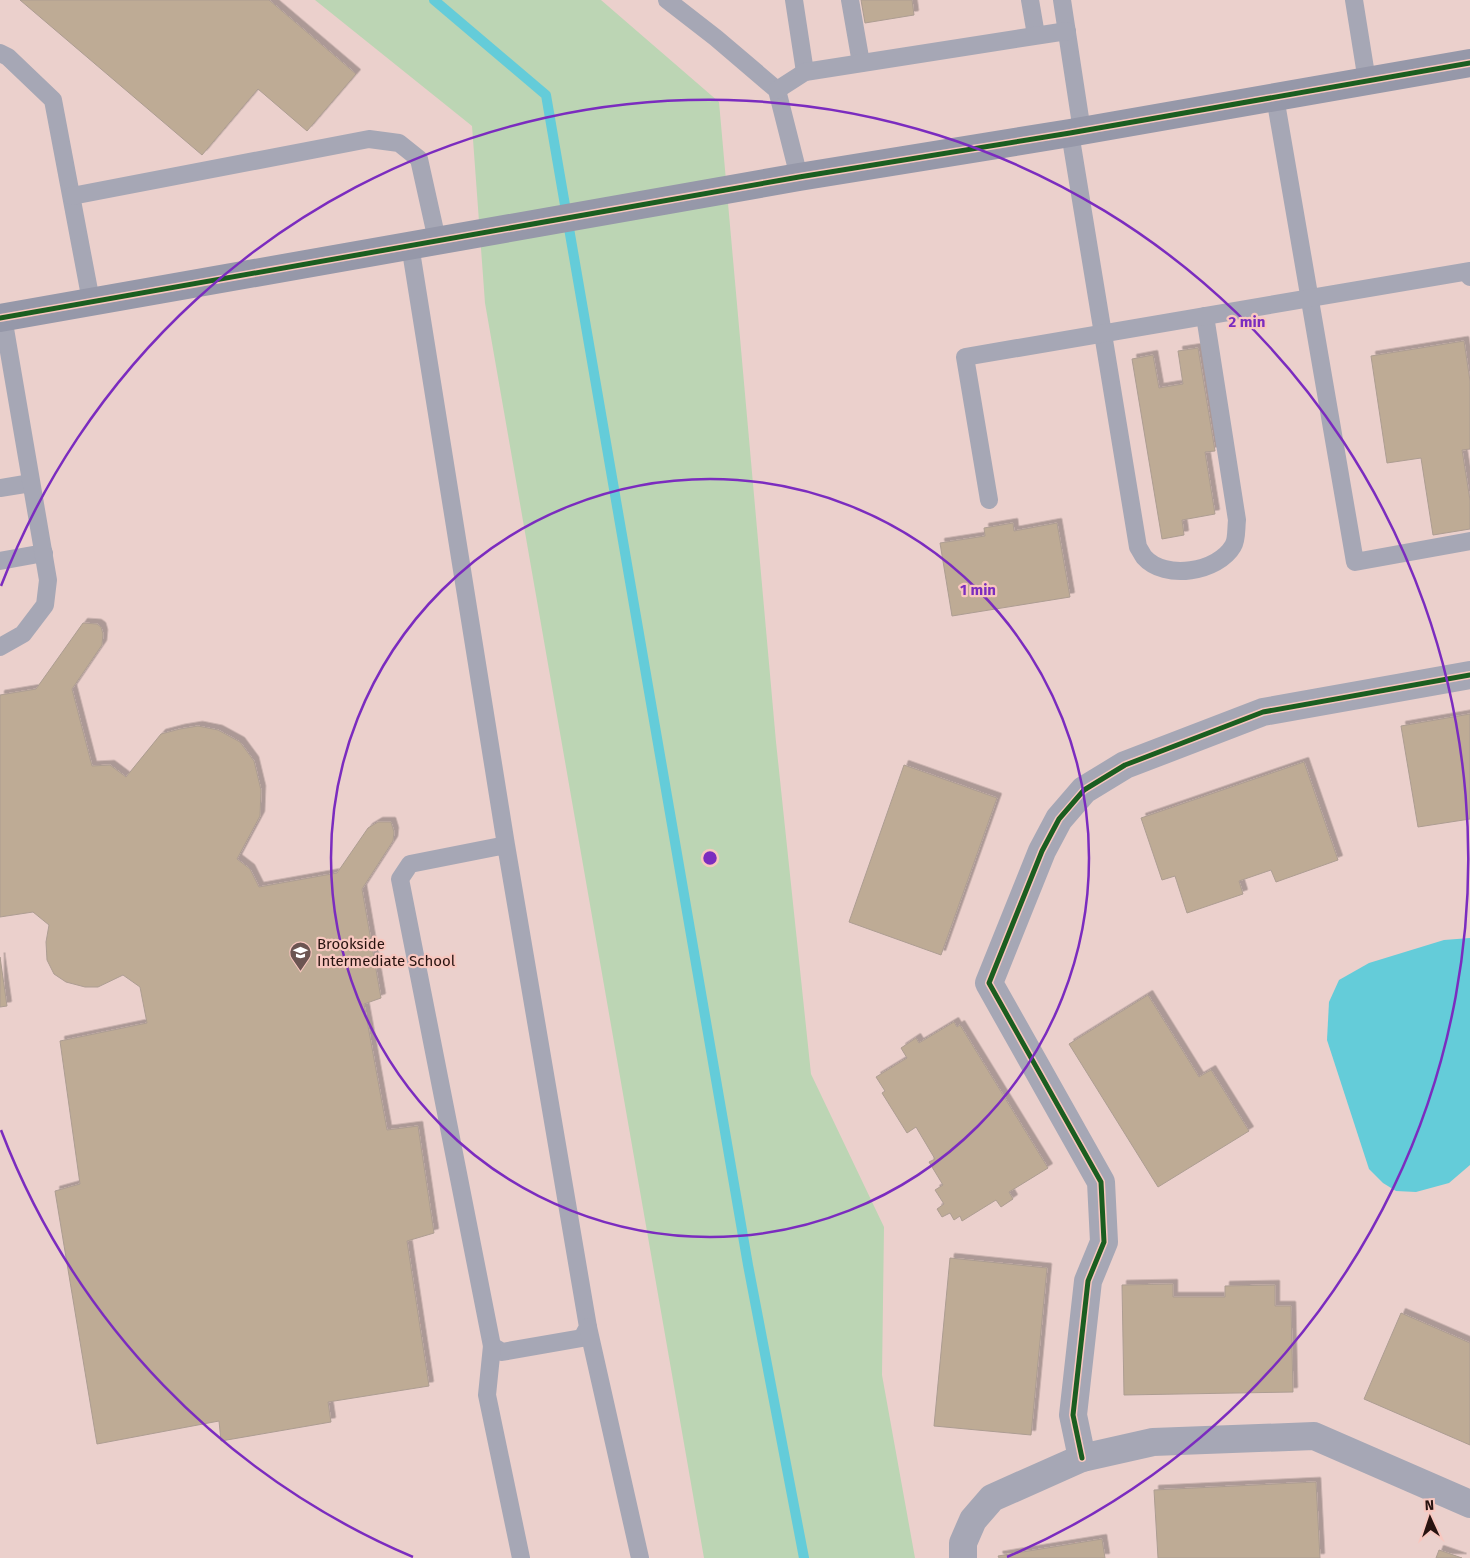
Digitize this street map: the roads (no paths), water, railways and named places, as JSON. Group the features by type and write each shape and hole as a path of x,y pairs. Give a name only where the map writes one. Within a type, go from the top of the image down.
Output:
{"main road":[{"path":"1,317 798,177 1076,132 1470,63"}],"street":[{"path":"1082,1458 1073,1415 1088,1281 1104,1242 1101,1182 989,982 1042,851 1059,819 1084,790 1126,765 1263,712 1470,676"},
{"path":"963,1558 963,1543 973,1520 992,1498 1082,1458 1153,1442 1314,1436 1470,1504"}],"lane":[{"path":"667,0 716,38 777,90 798,177"},
{"path":"794,0 806,72"},
{"path":"850,0 861,63"},
{"path":"1030,0 1036,35"},
{"path":"1062,0 1067,31 1076,132 1102,333 1138,547 1145,558 1157,566 1173,571 1192,570 1210,566 1234,546 1237,520 1205,316"},
{"path":"1354,0 1367,81"},
{"path":"777,90 806,72 1067,31"},
{"path":"0,53 8,57 53,100 91,301"},
{"path":"1275,97 1355,562 1470,541"},
{"path":"72,196 369,139 399,143 419,159 437,240"},
{"path":"410,245 506,845 588,1327 640,1558"},
{"path":"989,500 966,357 1310,297 1470,273"},
{"path":"0,647 23,634 45,605 48,580 1,317"},
{"path":"0,488 31,482"},
{"path":"0,561 44,553"},
{"path":"506,845 410,864 400,879 492,1346 487,1395 521,1558"},
{"path":"492,1346 502,1352 582,1338 588,1327"}],"water":[{"path":"1470,938 1470,1165 1449,1183 1416,1192 1396,1191 1383,1183 1369,1169 1327,1040 1329,1002 1339,980 1369,963 1444,940"}],"waterway":[{"path":"434,0 546,95 748,1265 804,1558"}],"place":[{"name":"Brookside Intermediate School","path":"301,972"}]}
